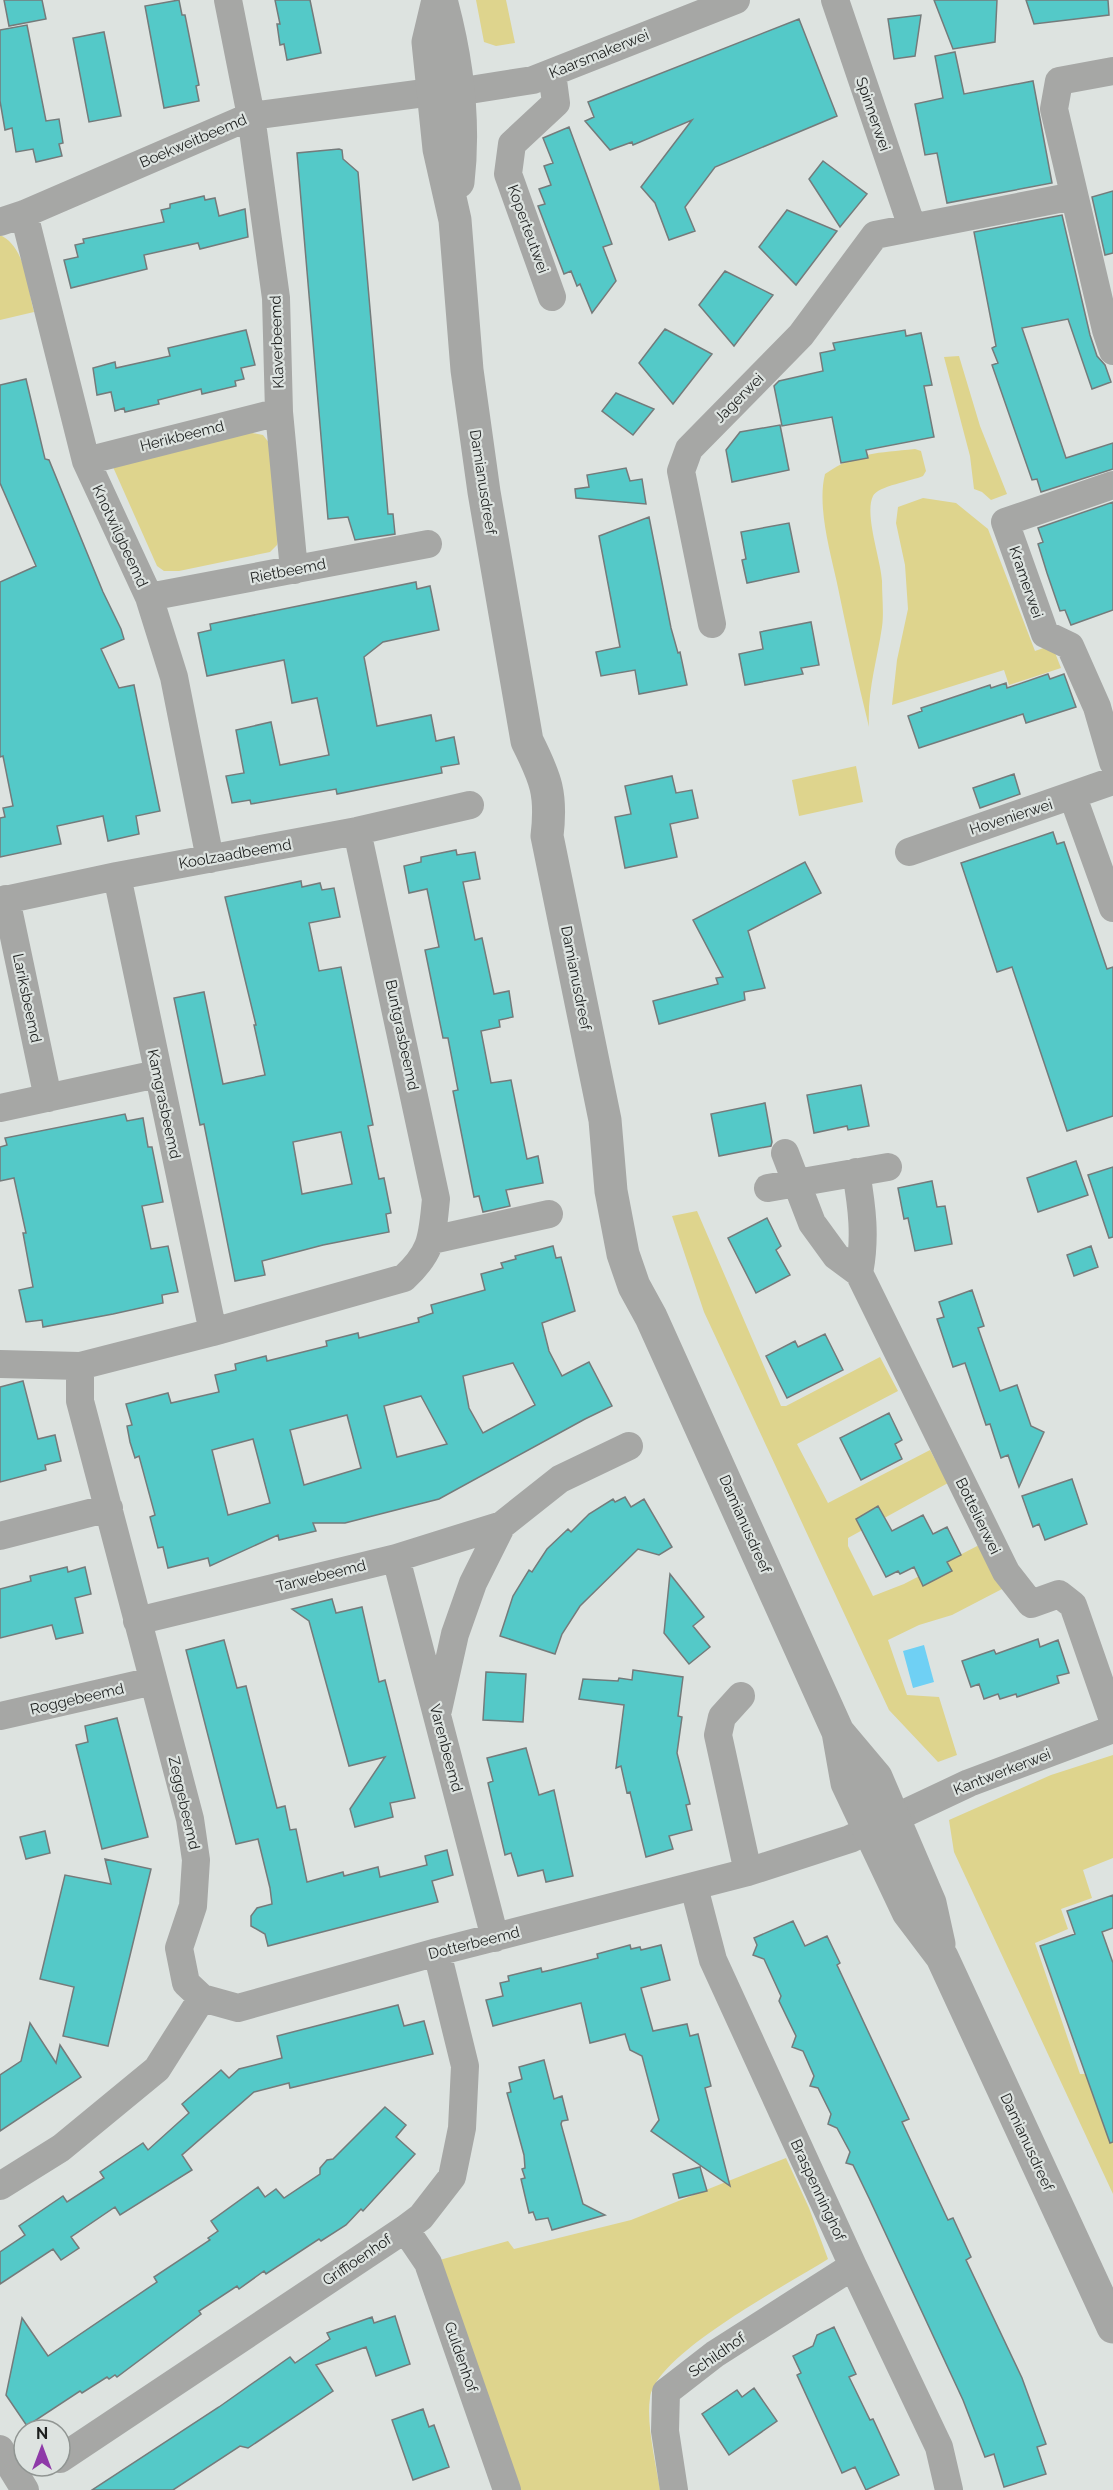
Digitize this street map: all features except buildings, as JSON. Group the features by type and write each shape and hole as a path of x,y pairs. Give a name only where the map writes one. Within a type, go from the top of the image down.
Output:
{"street":[{"name":"Klaverbeemd","path":"228,0 251,116 276,298 279,412 294,570"},
{"name":"Damianusdreef","path":"440,0 452,41 445,93 462,147 455,220 467,370 484,492 527,741 523,776 530,812 547,836 605,1120 611,1191 623,1254 634,1286 651,1317 838,1732 876,1777 881,1825 930,1904 942,1957 1113,2327"},
{"name":"Kaarsmakerwei","path":"445,93 533,80 736,0"},
{"name":"Spinnerwei","path":"835,0 912,227"},
{"path":"1111,336 1054,109 1059,81 1113,71"},
{"name":"Koperteutwei","path":"552,73 556,103 512,144 508,174 552,297"},
{"name":"Boekweitbeemd","path":"12,218 251,116 417,94 445,93"},
{"name":"Jagerwei","path":"712,624 681,471 689,449 801,335 875,235 956,221 1074,196"},
{"name":"Knotwilgbeemd","path":"12,218 86,461 149,597 174,676 210,859"},
{"name":"Herikbeemd","path":"86,461 279,412"},
{"name":"Kramerwei","path":"1113,485 1005,522 1045,634 1070,646 1097,707 1113,762"},
{"name":"Rietbeemd","path":"149,597 428,544"},
{"name":"Hovenierwei","path":"909,852 1073,797 1113,781"},
{"path":"1073,797 1113,908"},
{"name":"Koolzaadbeemd","path":"3,900 357,831 470,805"},
{"name":"Buntgrasbeemd","path":"80,1366 213,1332 404,1278 421,1262 432,1240 436,1199 357,831"},
{"name":"Kamgrasbeemd","path":"117,876 213,1332"},
{"name":"Lariksbeemd","path":"3,900 48,1098"},
{"path":"0,1108 157,1074"},
{"name":"Bottelierwei","path":"785,1154 812,1223 836,1256 859,1273 1006,1572 1031,1604 1059,1594 1073,1605 1113,1720"},
{"path":"768,1188 888,1167"},
{"path":"856,1172 864,1217 864,1250 859,1273"},
{"path":"432,1240 549,1215"},
{"path":"0,1364 80,1366"},
{"name":"Zeggebeemd","path":"80,1366 80,1401 190,1819 196,1860 193,1906 179,1948 186,1983 202,1998"},
{"name":"Tarwebeemd","path":"137,1621 396,1558 502,1525 560,1479 629,1446"},
{"path":"0,1536 110,1508"},
{"name":"Tarwebeemd","path":"437,1715 455,1634 473,1583 502,1525"},
{"name":"Varenbeemd","path":"396,1558 495,1938"},
{"name":"Roggebeemd","path":"0,1716 153,1681"},
{"path":"741,1696 722,1717 718,1735 748,1872"},
{"name":"Kantwerkerwei","path":"881,1825 969,1783 1113,1729"},
{"name":"Dotterbeemd","path":"202,1998 238,2008 437,1952 748,1872 850,1839 881,1825"},
{"name":"Braspenninghof","path":"694,1887 713,1960 853,2266 939,2447 949,2490"},
{"name":"Griffioenhof","path":"72,2451 405,2229 421,2217 452,2177 462,2128 465,2066 437,1952"},
{"path":"0,2186 61,2148 157,2069 202,1998"},
{"name":"Guldenhof","path":"405,2229 428,2263 507,2490"},
{"name":"Schildhof","path":"674,2490 665,2432 666,2392 715,2354 853,2266"},
{"path":"0,2449 23,2487"}],"shaded area":[{"path":"476,0 506,0 515,43 496,46 484,42"},
{"path":"0,235 9,241 20,258 34,312 0,320"},
{"path":"959,356 980,426 1007,494 991,500 982,492 974,489 970,456 944,357"},
{"path":"247,432 263,435 270,444 280,531 277,545 270,552 179,571 164,571 157,566 113,467"},
{"path":"915,449 921,451 926,471 923,476 881,489 873,496 871,504 870,514 882,581 883,616 871,689 869,727 825,528 823,487 825,474 858,457"},
{"path":"923,498 956,503 988,529 1035,651 1052,645 1061,668 1009,685 1004,670 892,705 897,660 908,609 905,565 896,523 898,507"},
{"path":"856,766 863,802 799,816 792,780"},
{"path":"697,1211 781,1406 786,1406 880,1357 898,1391 797,1444 828,1503 930,1450 948,1483 848,1538 848,1546 873,1596 904,1584 981,1544 1004,1588 952,1615 919,1625 888,1640 907,1695 939,1697 957,1755 938,1762 889,1710 704,1312 672,1216"},
{"path":"1113,1755 1113,1858 1083,1870 1092,1898 1061,1909 1068,1929 1035,1943 1080,2074 1090,2074 1113,2127 1113,2194 954,1852 949,1820 1051,1775"},
{"path":"786,2158 809,2208 828,2259 727,2321 675,2361 658,2380 650,2398 649,2420 660,2490 520,2490 436,2261 508,2241 514,2249 631,2220"}],"water":[{"path":"924,1645 934,1682 913,1688 903,1651"}]}
